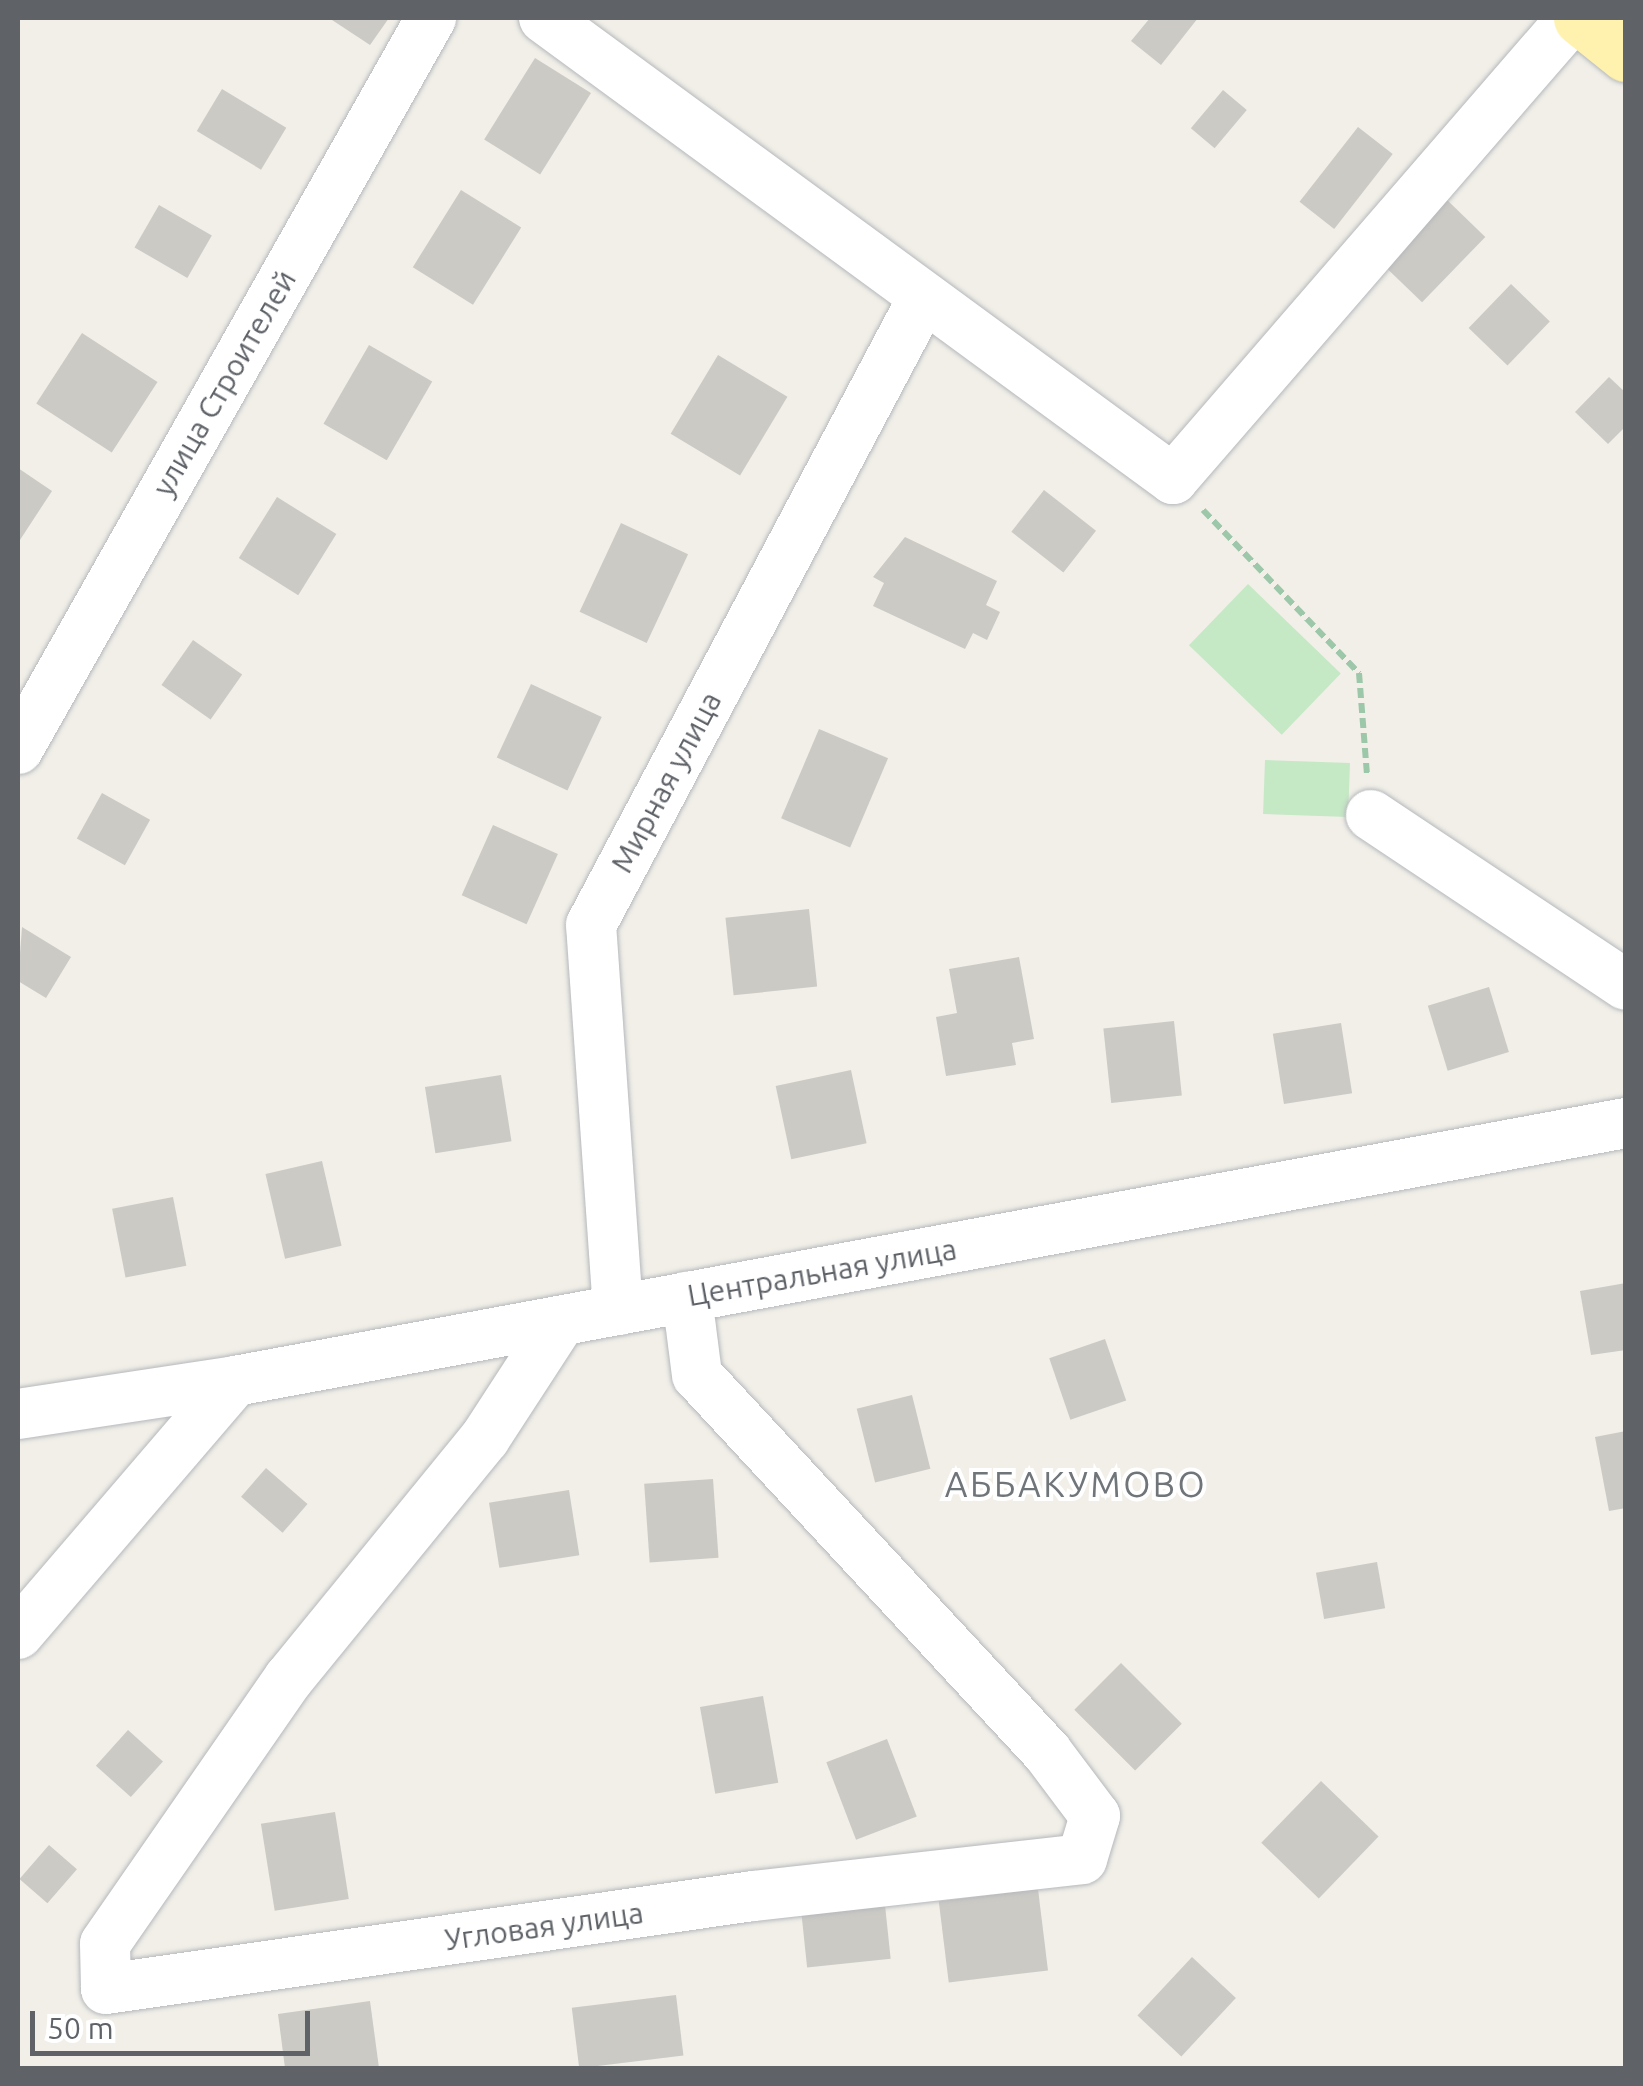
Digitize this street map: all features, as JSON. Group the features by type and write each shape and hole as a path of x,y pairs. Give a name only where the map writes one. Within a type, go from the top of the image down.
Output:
{"main road":[{"path":"1581,18 1626,54"}],"street":[{"name":"улица Строителей","path":"18,749 431,18"},
{"path":"544,18 1174,479 1572,18"},
{"name":"Мирная улица","path":"618,1310 590,925 923,298"},
{"path":"1371,816 1626,985"},
{"name":"Центральная улица","path":"18,1414 235,1381 1626,1123"},
{"name":"Угловая улица","path":"561,1321 484,1438 289,1678 104,1944 106,1988 753,1896 1082,1859 1095,1816 1047,1752 697,1375 687,1297"},
{"path":"18,1634 235,1381"}],"path":[{"path":"1174,479 1359,673 1371,816"}],"green space":[{"path":"1248,584 1341,674 1282,735 1189,645"},
{"path":"1265,760 1350,763 1348,817 1263,814"}],"building":[{"path":"329,18 389,18 370,45"},
{"path":"1150,18 1198,18 1161,65 1131,41"},
{"path":"535,58 591,93 540,174 484,139"},
{"path":"222,89 286,128 261,170 197,131"},
{"path":"1223,90 1247,110 1215,148 1191,128"},
{"path":"1358,127 1393,154 1334,229 1300,202"},
{"path":"461,190 521,228 473,305 413,267"},
{"path":"1445,198 1485,237 1422,302 1382,263"},
{"path":"159,205 212,236 187,278 134,247"},
{"path":"1511,284 1550,322 1507,365 1469,328"},
{"path":"82,333 157,382 112,452 36,403"},
{"path":"369,345 432,382 387,460 324,424"},
{"path":"718,355 787,397 740,476 671,434"},
{"path":"1609,377 1626,393 1626,426 1608,444 1575,412"},
{"path":"18,468 52,491 18,543"},
{"path":"1044,490 1096,531 1063,572 1011,532"},
{"path":"277,497 336,534 298,595 239,558"},
{"path":"621,523 688,554 647,643 580,612"},
{"path":"905,537 997,581 986,605 1000,612 987,640 973,633 965,649 873,606 884,583 873,577"},
{"path":"193,640 242,674 211,719 161,685"},
{"path":"531,684 602,717 567,790 497,757"},
{"path":"819,729 888,758 850,848 781,818"},
{"path":"102,793 150,820 125,865 77,838"},
{"path":"493,825 558,854 527,924 462,895"},
{"path":"809,909 817,987 734,995 725,918"},
{"path":"22,927 71,957 46,998 18,981"},
{"path":"1019,957 1034,1039 1012,1043 1016,1065 946,1076 936,1017 957,1013 949,969"},
{"path":"1489,987 1509,1052 1448,1071 1428,1006"},
{"path":"1174,1021 1182,1096 1111,1103 1103,1028"},
{"path":"1341,1023 1352,1093 1284,1104 1273,1034"},
{"path":"851,1070 867,1143 791,1159 776,1086"},
{"path":"501,1075 511,1141 435,1153 425,1087"},
{"path":"322,1161 342,1246 285,1259 265,1174"},
{"path":"173,1197 186,1266 125,1278 112,1209"},
{"path":"1626,1283 1626,1350 1591,1355 1580,1291"},
{"path":"1105,1339 1126,1400 1070,1420 1049,1358"},
{"path":"912,1395 930,1469 875,1483 857,1409"},
{"path":"1626,1431 1626,1508 1609,1511 1595,1437"},
{"path":"266,1468 308,1504 283,1533 241,1497"},
{"path":"713,1479 719,1558 650,1563 644,1484"},
{"path":"569,1490 579,1555 499,1568 489,1503"},
{"path":"1377,1562 1385,1608 1324,1619 1316,1573"},
{"path":"1121,1663 1182,1724 1135,1770 1074,1710"},
{"path":"763,1696 778,1783 715,1794 700,1707"},
{"path":"128,1730 163,1761 131,1797 96,1766"},
{"path":"887,1739 917,1816 856,1840 826,1762"},
{"path":"1321,1781 1379,1837 1319,1898 1261,1843"},
{"path":"335,1812 349,1899 275,1911 261,1824"},
{"path":"49,1845 77,1869 47,1903 19,1879"},
{"path":"1038,1889 1048,1970 949,1983 939,1901"},
{"path":"885,1905 891,1959 807,1967 801,1914"},
{"path":"1192,1957 1236,1998 1181,2056 1137,2016"},
{"path":"676,1995 683,2056 579,2068 572,2008"},
{"path":"370,2001 379,2068 285,2068 278,2014"}],"district":[{"name":"АББАКУМОВО","path":"1076,1484"}]}
